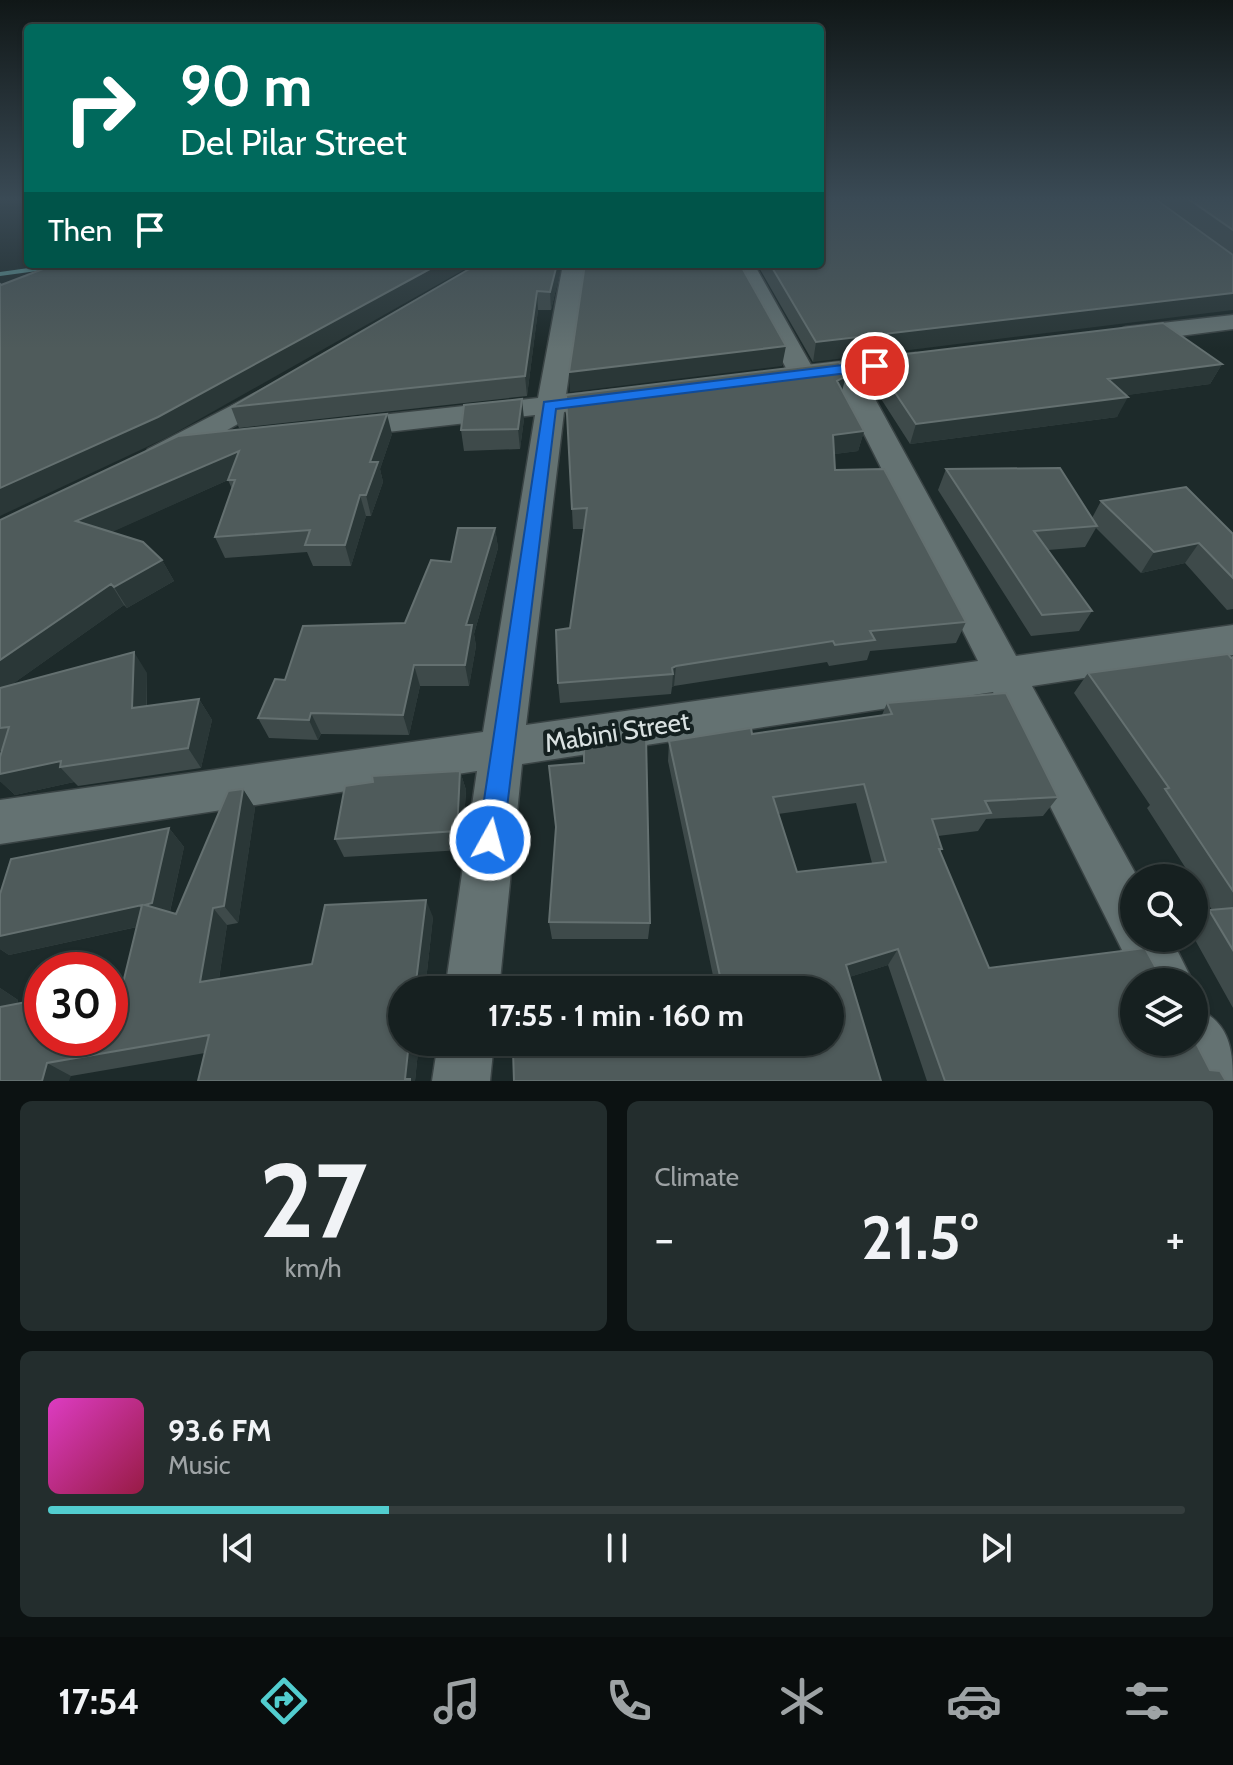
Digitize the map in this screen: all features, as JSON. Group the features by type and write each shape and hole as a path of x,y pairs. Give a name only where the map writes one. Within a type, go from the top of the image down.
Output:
{"street":[{"path":"474,976 501,749 549,405 573,268"},
{"path":"745,268 803,374"},
{"path":"1093,339 1233,322"},
{"path":"771,378 938,358"},
{"path":"845,369 1120,894"},
{"path":"139,466 301,377"},
{"path":"318,431 644,394"},
{"path":"180,446 242,439"},
{"name":"Mabini Street","path":"0,822 1233,640"},
{"path":"461,1081 464,1056"},
{"path":"1205,1056 1218,1081"}],"building":[{"path":"824,248 1224,248 1233,255 1233,293 816,342 772,268 824,268"},
{"path":"46,268 432,268 158,417 0,488 1,285"},
{"path":"471,268 556,268 550,292 537,291 525,376 231,407"},
{"path":"584,268 742,268 786,346 569,372"},
{"path":"1163,323 1222,364 1108,379 1128,397 916,424 872,358"},
{"path":"839,362 846,376 837,381 864,431 833,435 835,470 884,469 966,622 870,631 875,640 835,645 833,641 676,666 672,668 673,674 558,683 556,630 570,628 587,508 572,509 566,395"},
{"path":"522,399 518,429 461,430 464,405"},
{"path":"387,414 370,462 378,462 366,495 360,495 345,545 305,545 310,530 215,537 235,480 228,480 239,451 76,521 143,542 162,560 114,587 111,584 0,660 0,520 178,436"},
{"path":"1060,468 1097,526 1034,531 1092,611 1042,615 946,469"},
{"path":"1186,487 1233,534 1233,578 1199,543 1154,552 1101,501"},
{"path":"458,528 495,528 466,625 472,625 465,665 414,665 403,715 311,713 309,720 258,718 275,679 285,680 303,626 405,623 431,560 451,562"},
{"path":"134,652 132,708 199,699 188,748 60,767 61,761 0,774 0,757 9,727 0,728 0,688"},
{"path":"1228,654 1233,657 1233,891 1165,789 1169,788 1088,673"},
{"path":"1006,693 1058,797 985,801 991,813 932,819 942,849 939,849 989,968 1120,951 1147,952 1156,968 1120,968 1120,1056 1203,1056 1210,1070 1220,1071 1226,1081 945,1081 898,949 846,965 881,1081 514,1081 513,1056 844,1056 844,976 720,976 669,741 751,728 752,734 892,714 887,703","holes":["864,784 886,862 797,872 773,797"]},
{"path":"646,736 650,923 549,922 556,827 549,766 584,763 584,745"},
{"path":"460,771 457,831 335,839 345,786 373,782 372,776"},
{"path":"243,789 224,906 213,908 200,982 312,964 325,905 426,900 417,976 388,976 388,1056 407,1056 405,1079 410,1081 198,1081 209,1035 128,1049 128,962 142,905 0,936 0,894 11,859 169,828 152,903 145,905 176,914 228,791"},
{"path":"1233,908 1233,950 1209,910"},
{"path":"24,1002 24,1056 88,1056 47,1063 42,1081 0,1081 0,1007"}],"waterway":[{"path":"0,274 44,268"}],"route":[{"path":"490,840 549,405 875,366"}]}
